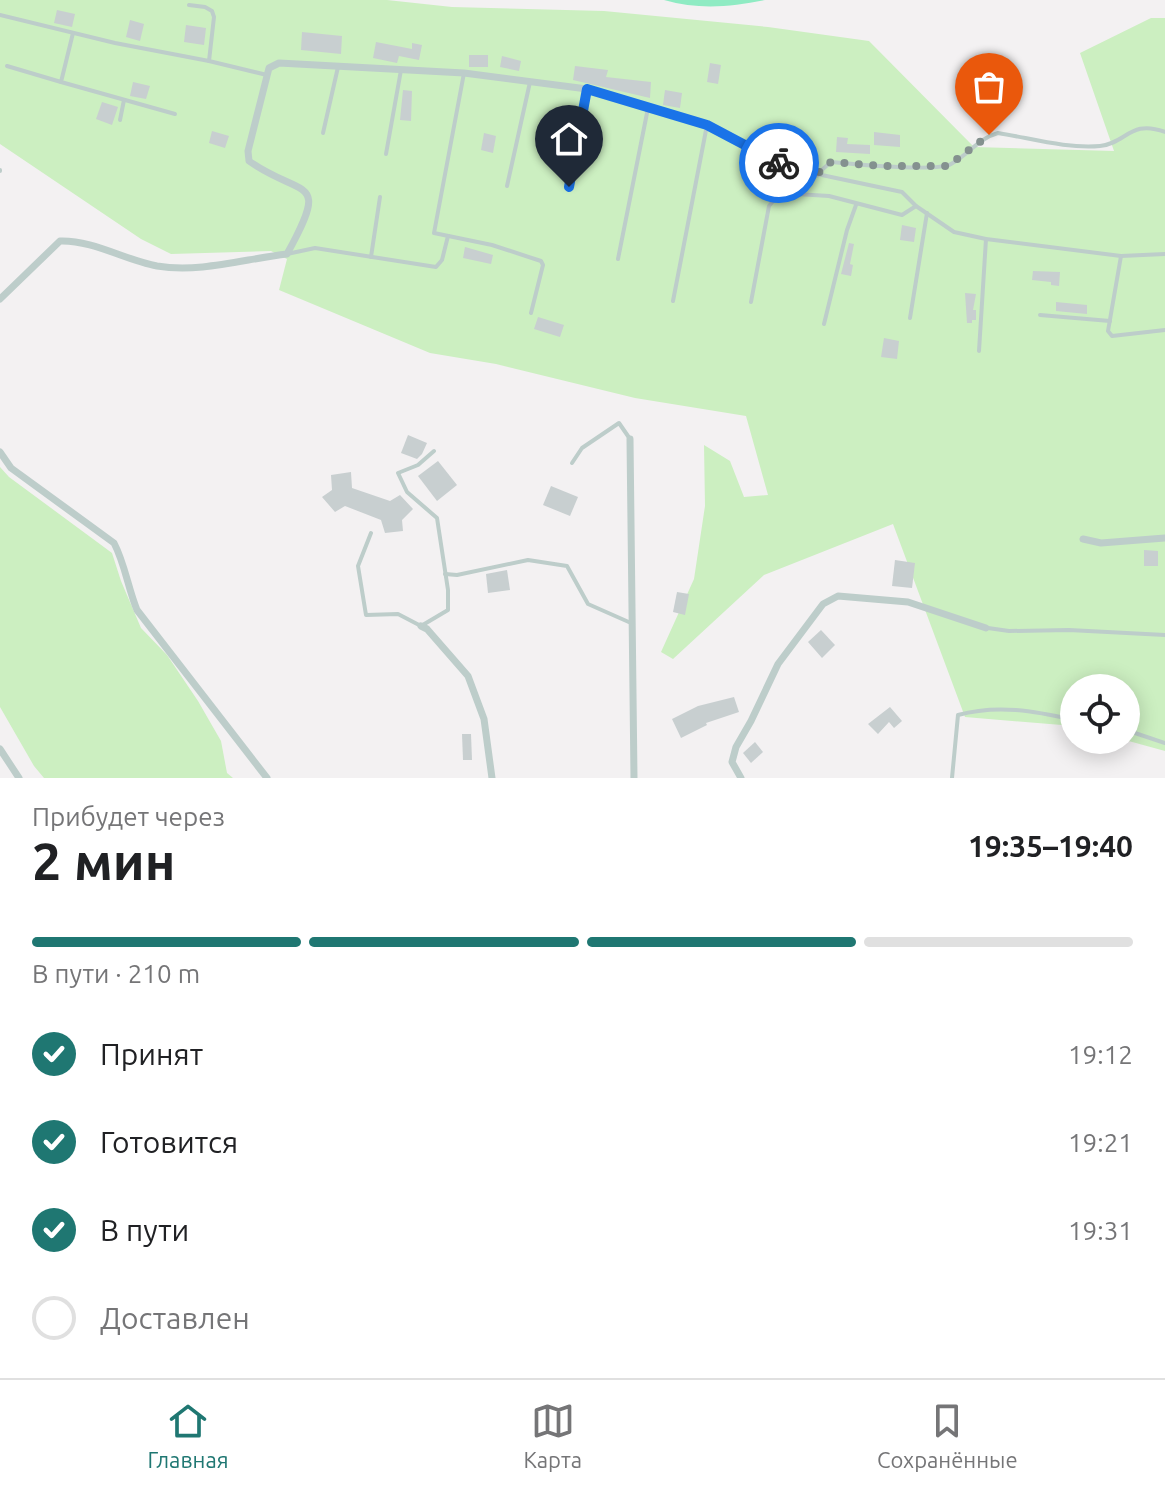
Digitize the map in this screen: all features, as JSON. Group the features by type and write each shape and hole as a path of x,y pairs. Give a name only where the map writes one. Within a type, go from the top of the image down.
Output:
{"street":[{"path":"0,299 60,241 158,266 208,267 287,254 305,222 309,193 249,161 248,151 267,75 272,65 279,63 464,73 530,79 587,89 707,125 792,170 817,174"},
{"path":"630,439 634,778"},
{"path":"0,452 11,468 114,543 137,610 267,778"},
{"path":"1083,539 1101,543 1165,538"},
{"path":"741,778 732,762 736,747 778,664 823,604 838,596 908,602 986,628"},
{"path":"421,626 468,676 484,719 492,778"},
{"path":"0,749 19,778"}],"lane":[{"path":"189,5 212,11 209,61"},
{"path":"0,15 267,75"},
{"path":"61,82 73,33"},
{"path":"323,133 339,65"},
{"path":"7,66 175,114"},
{"path":"386,154 401,70"},
{"path":"464,73 434,230 437,235 492,245 541,261 543,265 531,313"},
{"path":"507,186 530,79"},
{"path":"569,187 587,89"},
{"path":"120,120 124,100"},
{"path":"618,259 648,105"},
{"path":"673,301 707,125"},
{"path":"817,174 831,162 948,166 989,135 998,133 1102,146 1140,127 1165,132"},
{"path":"817,174 902,192 916,206 954,232 1121,256 1165,254"},
{"path":"751,302 769,206 780,193 829,196 902,215 916,206"},
{"path":"371,257 380,197"},
{"path":"824,324 856,205"},
{"path":"910,318 927,213"},
{"path":"287,254 315,248 436,267 442,260 448,236"},
{"path":"979,351 986,239"},
{"path":"1121,256 1108,331 1112,336 1165,330"},
{"path":"1040,315 1110,321"},
{"path":"572,463 582,448 619,423 630,439"},
{"path":"371,533 358,566 366,615 398,614 421,626 448,610 437,518 407,492 398,473 418,465 434,451"},
{"path":"445,574 457,575 528,560 567,566 588,604 633,624"},
{"path":"986,628 1165,635"},
{"path":"952,778 958,715 980,709 1029,710 1060,717"},
{"path":"1140,735 1165,743"}],"shaded area":[{"path":"0,0 387,0 452,7 604,11 768,27 869,41 974,147 1114,151 1080,53 1151,18 1165,18 1165,751 1140,744 1140,674 1060,674 1060,725 965,717 893,524 764,575 673,659 661,652 694,579 705,506 704,445 730,461 744,497 768,495 746,416 635,398 496,364 430,353 279,290 287,259 271,251 171,254 141,239 0,144"},
{"path":"664,0 765,0 714,6"},
{"path":"0,467 9,477 112,553 141,628 167,655 198,701 221,741 227,773 233,778 44,778 34,766 0,707"}],"building":[{"path":"57,10 75,14 72,27 54,23"},
{"path":"130,20 144,24 140,41 126,37"},
{"path":"186,25 206,28 204,45 184,42"},
{"path":"302,32 342,36 341,54 301,50"},
{"path":"376,42 412,49 412,43 422,45 419,60 399,56 397,63 373,58"},
{"path":"469,55 488,55 488,67 469,67"},
{"path":"502,56 521,61 519,71 500,67"},
{"path":"710,63 721,65 718,84 707,82"},
{"path":"575,66 608,70 606,77 651,82 650,98 573,80"},
{"path":"133,82 150,86 146,99 130,96"},
{"path":"403,90 412,91 411,121 400,120"},
{"path":"665,90 682,93 680,108 663,105"},
{"path":"102,102 118,107 112,125 96,119"},
{"path":"212,131 229,136 225,148 209,143"},
{"path":"874,132 900,135 900,147 874,145"},
{"path":"484,133 496,136 493,153 481,150"},
{"path":"837,137 848,138 847,144 870,145 870,154 836,152"},
{"path":"902,225 916,228 914,242 900,240"},
{"path":"849,243 854,244 851,276 841,274"},
{"path":"465,247 493,255 491,264 463,258"},
{"path":"1033,271 1060,272 1059,286 1032,280"},
{"path":"965,293 976,294 973,310 976,310 976,320 972,323 967,323"},
{"path":"1056,302 1087,305 1087,314 1056,311"},
{"path":"538,317 564,325 560,337 534,329"},
{"path":"884,338 899,341 897,359 881,357"},
{"path":"408,435 427,443 417,459 401,453"},
{"path":"438,461 457,485 437,501 418,476"},
{"path":"351,472 352,488 390,501 400,495 413,509 402,520 403,531 385,533 381,520 345,506 335,512 322,497 332,490 331,475"},
{"path":"551,486 578,497 570,516 543,505"},
{"path":"1144,550 1158,551 1158,566 1144,566"},
{"path":"895,560 915,563 912,588 892,586"},
{"path":"507,570 510,590 488,593 486,574"},
{"path":"677,592 689,594 685,615 673,612"},
{"path":"821,630 835,645 822,658 808,642"},
{"path":"734,697 739,712 706,723 681,738 672,719 698,706"},
{"path":"890,707 902,721 894,728 889,722 878,734 868,724"},
{"path":"462,734 471,734 472,760 463,760"},
{"path":"755,742 763,752 751,763 743,753"}],"way so far":[{"path":"779,163 804,174 817,174 831,162 948,166 989,135"}],"route":[{"path":"569,187 587,89 707,125 779,163"}]}
